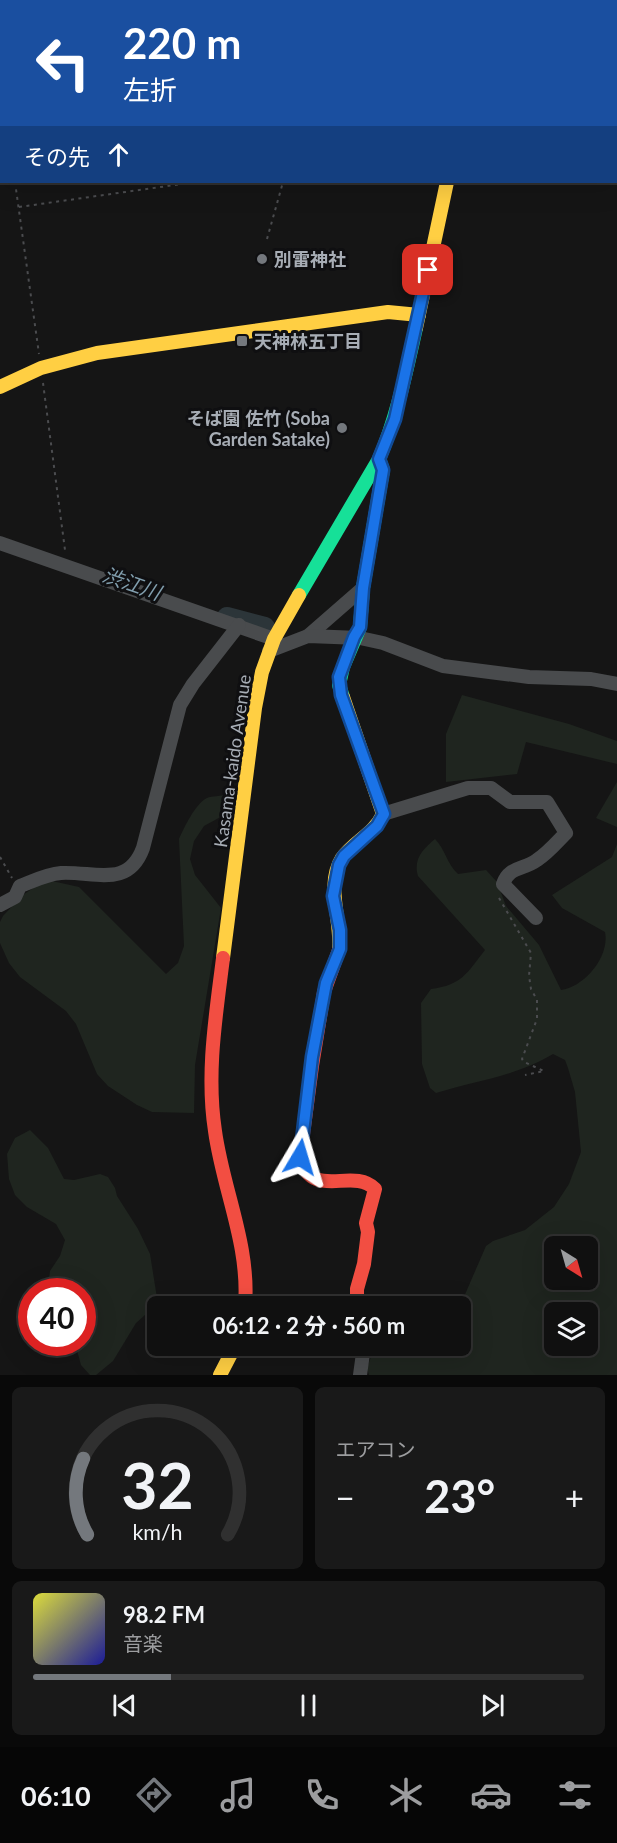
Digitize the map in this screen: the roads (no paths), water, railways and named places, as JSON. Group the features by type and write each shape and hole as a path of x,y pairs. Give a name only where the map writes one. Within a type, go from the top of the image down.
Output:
{"street":[{"name":"Kasama-kaido Avenue","path":"246,1296 243,1253 217,1144 212,1113 211,1076 213,1040 255,708 262,672 271,645 379,459 395,419 447,183"},
{"path":"0,387 41,368 97,353 388,312 418,315"},
{"path":"379,459 383,470 363,588 360,627 339,677 339,685 384,814"},
{"path":"0,543 239,625 271,645 308,636 354,637 383,643 443,666 529,677 591,679 617,684"},
{"path":"308,636 363,588"},
{"path":"0,905 15,897 18,887 39,879 62,873 113,876 135,864 143,848 183,697 239,625"},
{"path":"357,1296 368,1232 366,1223 375,1189 372,1185 348,1181 318,1180 305,1172 300,1157 312,1057 326,983 340,949 340,930 333,896 339,865 344,856 377,826 384,814 468,788 491,788 510,802 548,802 566,833 534,862 516,868 503,884 536,918"},
{"path":"220,1375 230,1356"},
{"path":"360,1375 363,1356"}],"waterway":[{"name":"渋江川","path":"227,617 265,627"}],"place":[{"name":"別雷神社","path":"262,259"},
{"name":"天神林五丁目","path":"242,341"},
{"name":"そば園 佐竹 (Soba Garden Satake)","path":"342,428"}]}
